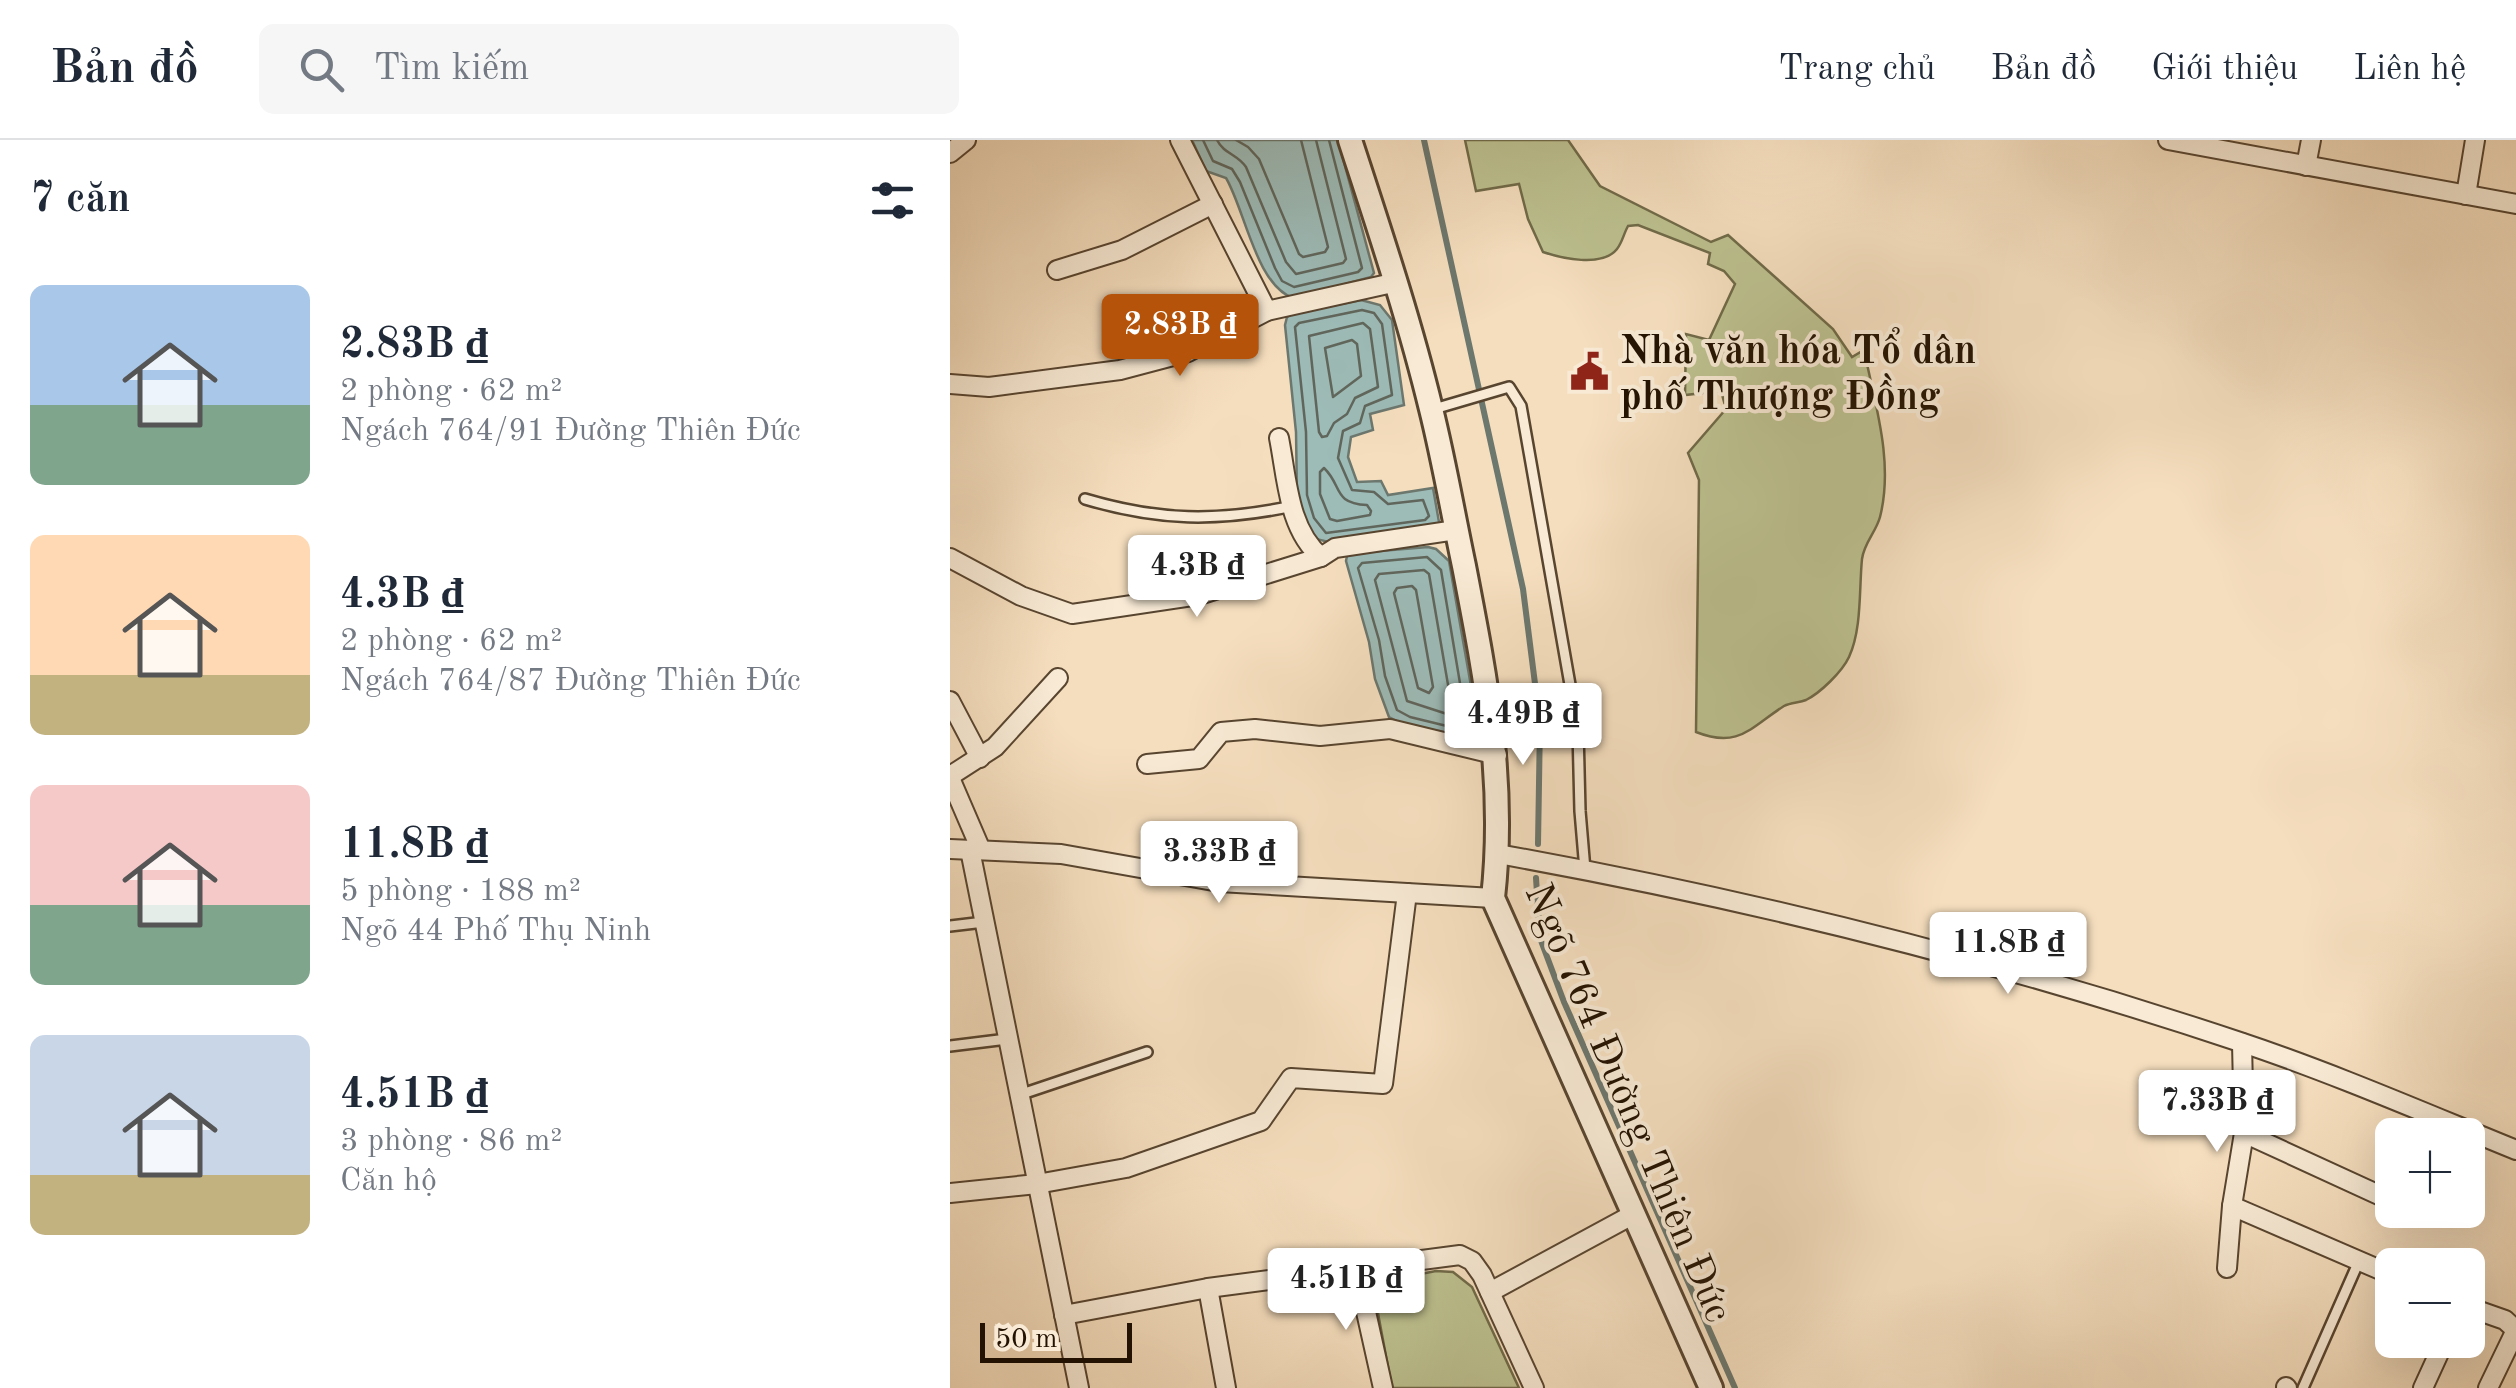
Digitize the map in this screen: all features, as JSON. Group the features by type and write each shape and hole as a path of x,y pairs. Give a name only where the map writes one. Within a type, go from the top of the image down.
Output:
{"street":[{"path":"950,153 966,140"},
{"path":"1180,140 1267,311"},
{"name":"Ngõ 764 Đường Thiên Đức","path":"1350,140 1397,282 1432,410 1485,674 1496,755 1498,854 1494,898 1712,1388"},
{"path":"2168,140 2516,204"},
{"path":"2306,166 2311,140"},
{"path":"2466,196 2475,140"},
{"path":"1057,270 1122,250 1213,204"},
{"path":"950,384 989,387 1120,370 1188,352 1267,311 1397,282"},
{"path":"1279,438 1302,534 1321,557"},
{"path":"950,558 1021,596 1072,614 1199,595 1321,557 1334,548 1456,530"},
{"path":"1058,678 995,747 950,777 975,850 984,922 1079,1388"},
{"path":"950,701 980,758"},
{"path":"1147,764 1199,758 1221,732 1255,729 1320,736 1390,729 1496,755"},
{"path":"950,849 1061,854 1218,882 1494,898"},
{"path":"1498,854 1921,946 2242,1043 2516,1150"},
{"path":"950,1193 1037,1184 1126,1168 1261,1121 1291,1078 1383,1084 1408,893"},
{"path":"2227,1268 2244,1133 2242,1043"},
{"path":"2244,1133 2375,1192"},
{"path":"2232,1206 2375,1268"},
{"path":"1490,1292 1634,1214"},
{"path":"1064,1314 1208,1288 1460,1254 1472,1261 1490,1292 1534,1388"},
{"path":"1356,1267 1382,1388"},
{"path":"1208,1288 1226,1388"},
{"path":"2485,1313 2505,1320 2516,1330 2488,1388"},
{"path":"2423,1388 2436,1358"}],"lane":[{"path":"1432,410 1498,388 1509,388 1520,406 1578,730 1585,870"},
{"path":"1085,499 1168,518 1255,514 1293,506"},
{"path":"950,926 984,922"},
{"path":"950,1046 1008,1040"},
{"path":"1019,1095 1147,1052"},
{"path":"2292,1388 2360,1261"}],"green space":[{"path":"1465,140 1568,140 1600,186 1711,242 1728,235 1833,329 1852,357 1864,350 1884,454 1884,496 1862,559 1853,646 1841,669 1812,697 1784,706 1734,737 1711,737 1696,732 1699,480 1688,453 1726,409 1721,391 1685,395 1686,334 1709,340 1735,284 1724,271 1708,264 1710,253 1638,225 1628,226 1617,249 1602,258 1581,260 1543,252 1528,219 1519,184 1476,191"},
{"path":"1436,1271 1453,1272 1472,1287 1519,1388 1392,1388 1374,1292 1384,1281"}],"water":[{"path":"1192,140 1338,140 1374,273 1293,298 1280,290 1261,263 1226,178 1206,171"},
{"path":"1361,300 1380,305 1392,320 1404,405 1370,414 1373,430 1351,437 1348,457 1357,482 1381,481 1388,495 1433,488 1439,522 1436,527 1337,544 1316,539 1305,523 1297,497 1296,432 1285,325 1292,314"},
{"path":"1428,547 1449,561 1477,720 1475,728 1459,738 1406,726 1389,717 1375,679 1369,642 1346,561 1347,556 1356,553"}],"waterway":[{"path":"1424,140 1523,589 1540,723 1538,844"},
{"path":"1536,878 1540,938 1564,1002 1735,1388"}],"place":[{"name":"Nhà văn hóa Tổ dân phố Thượng Đồng","path":"1590,372"}]}
